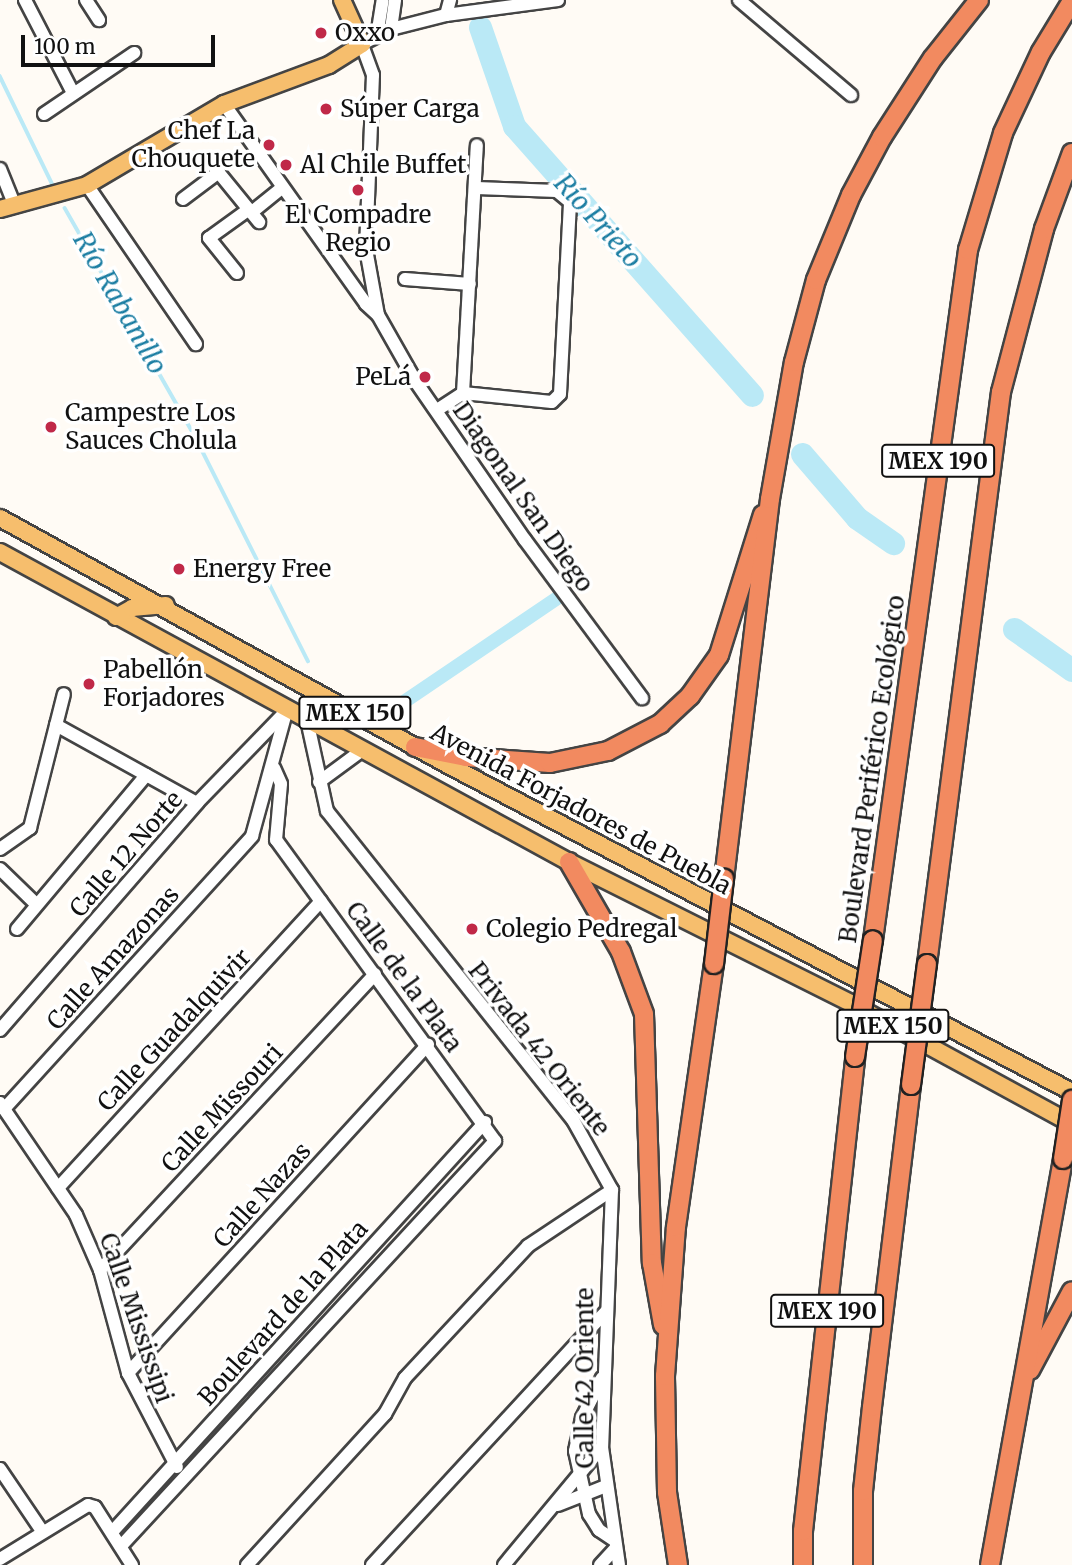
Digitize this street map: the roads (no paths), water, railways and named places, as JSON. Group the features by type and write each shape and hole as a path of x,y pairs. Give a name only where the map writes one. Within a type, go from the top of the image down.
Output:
{"highway":[{"path":"678,1565 665,1453 668,1335 677,1227 714,964 770,499 804,324 816,280 851,195 905,100 979,0"},
{"name":"Boulevard Periférico Ecológico","path":"803,1565 804,1518 855,1056 968,250 1003,133 1041,52 1072,1"},
{"name":"MEX 190","path":"863,1565 869,1431 1001,392 1044,229 1072,153"},
{"path":"415,747 466,757 550,763 608,751 660,724 690,696 719,655 756,530 770,499"},
{"path":"569,862 621,952 643,1014 652,1263 660,1321 668,1335"},
{"path":"990,1565 1072,1100"},
{"path":"1017,1403 1039,1349 1072,1291"}],"main road":[{"path":"8,208 87,185 224,104 329,65 362,44 342,0"},
{"name":"Avenida Forjadores de Puebla","path":"0,518 166,606 415,747 1072,1092"},
{"name":"Avenida Forjadores de Puebla","path":"0,552 569,862 852,1004 1072,1124"},
{"path":"116,617 132,608 166,606"}],"street":[{"path":"25,0 74,93"},
{"path":"86,0 99,20"},
{"path":"377,36 383,0"},
{"path":"391,29 395,0"},
{"path":"446,15 450,0"},
{"path":"362,44 391,29 446,15 558,0"},
{"path":"739,0 851,95"},
{"name":"Diagonal San Diego","path":"362,44 373,75 366,249 378,316"},
{"path":"44,114 134,53"},
{"name":"Diagonal San Diego","path":"224,104 282,188 378,316 437,410 525,540 642,698"},
{"path":"463,393 477,145"},
{"path":"0,169 8,208"},
{"path":"183,199 217,170 253,214"},
{"path":"87,185 196,344"},
{"path":"237,273 209,239 253,214 282,188"},
{"path":"437,410 463,393 552,402 560,394 570,202 556,191 476,188"},
{"path":"405,279 470,284"},
{"path":"0,849 30,828 64,694"},
{"path":"274,768 281,784 276,840 252,836 265,782 274,768 287,709"},
{"name":"Calle 12 Norte","path":"0,1030 198,803 287,709"},
{"name":"Privada 42 Oriente","path":"307,720 327,811 573,1120 612,1190"},
{"path":"57,725 198,803"},
{"path":"319,782 361,751"},
{"path":"17,929 146,775"},
{"name":"Calle Amazonas","path":"2,1106 252,836"},
{"name":"Calle de la Plata","path":"276,840 485,1122 495,1141"},
{"path":"0,869 36,904"},
{"name":"Calle Guadalquivir","path":"58,1188 321,901"},
{"name":"Calle Missouri","path":"100,1270 375,974"},
{"name":"Calle Nazas","path":"128,1373 428,1045"},
{"name":"Calle Mississipi","path":"2,1106 76,1215 100,1270 128,1373 183,1479"},
{"name":"Boulevard de la Plata","path":"113,1531 485,1122"},
{"name":"Boulevard de la Plata","path":"122,1545 495,1141"},
{"path":"243,1564 385,1414 405,1378 528,1246 612,1190"},
{"name":"Calle 42 Oriente","path":"612,1190 602,1447 619,1565"},
{"path":"372,1565 606,1311"},
{"path":"600,1565 615,1544 593,1521 579,1475 576,1436 604,1374"},
{"path":"505,1565 558,1505 602,1447"},
{"path":"0,1469 42,1531"},
{"path":"558,1505 606,1486"},
{"path":"0,1559 88,1505 95,1507 113,1531 132,1565"}],"waterway":[{"name":"Río Prieto","path":"480,27 514,126 752,395"},
{"name":"Río Rabanillo","path":"0,76 53,185"},
{"name":"Río Rabanillo","path":"65,208 195,436 308,661"},
{"name":"Río Prieto","path":"802,454 857,518 893,543"},
{"path":"392,710 559,597"},
{"name":"Río Prieto","path":"1014,629 1072,670"}],"place":[{"name":"Oxxo","path":"321,33"},
{"name":"Súper Carga","path":"326,109"},
{"name":"Chef La Chouquete","path":"269,145"},
{"name":"Al Chile Buffet","path":"286,165"},
{"name":"El Compadre Regio","path":"358,190"},
{"name":"PeLá","path":"425,377"},
{"name":"Campestre Los Sauces Cholula","path":"51,427"},
{"name":"Energy Free","path":"179,569"},
{"name":"Pabellón Forjadores","path":"89,684"},
{"name":"Colegio Pedregal","path":"472,929"}]}
